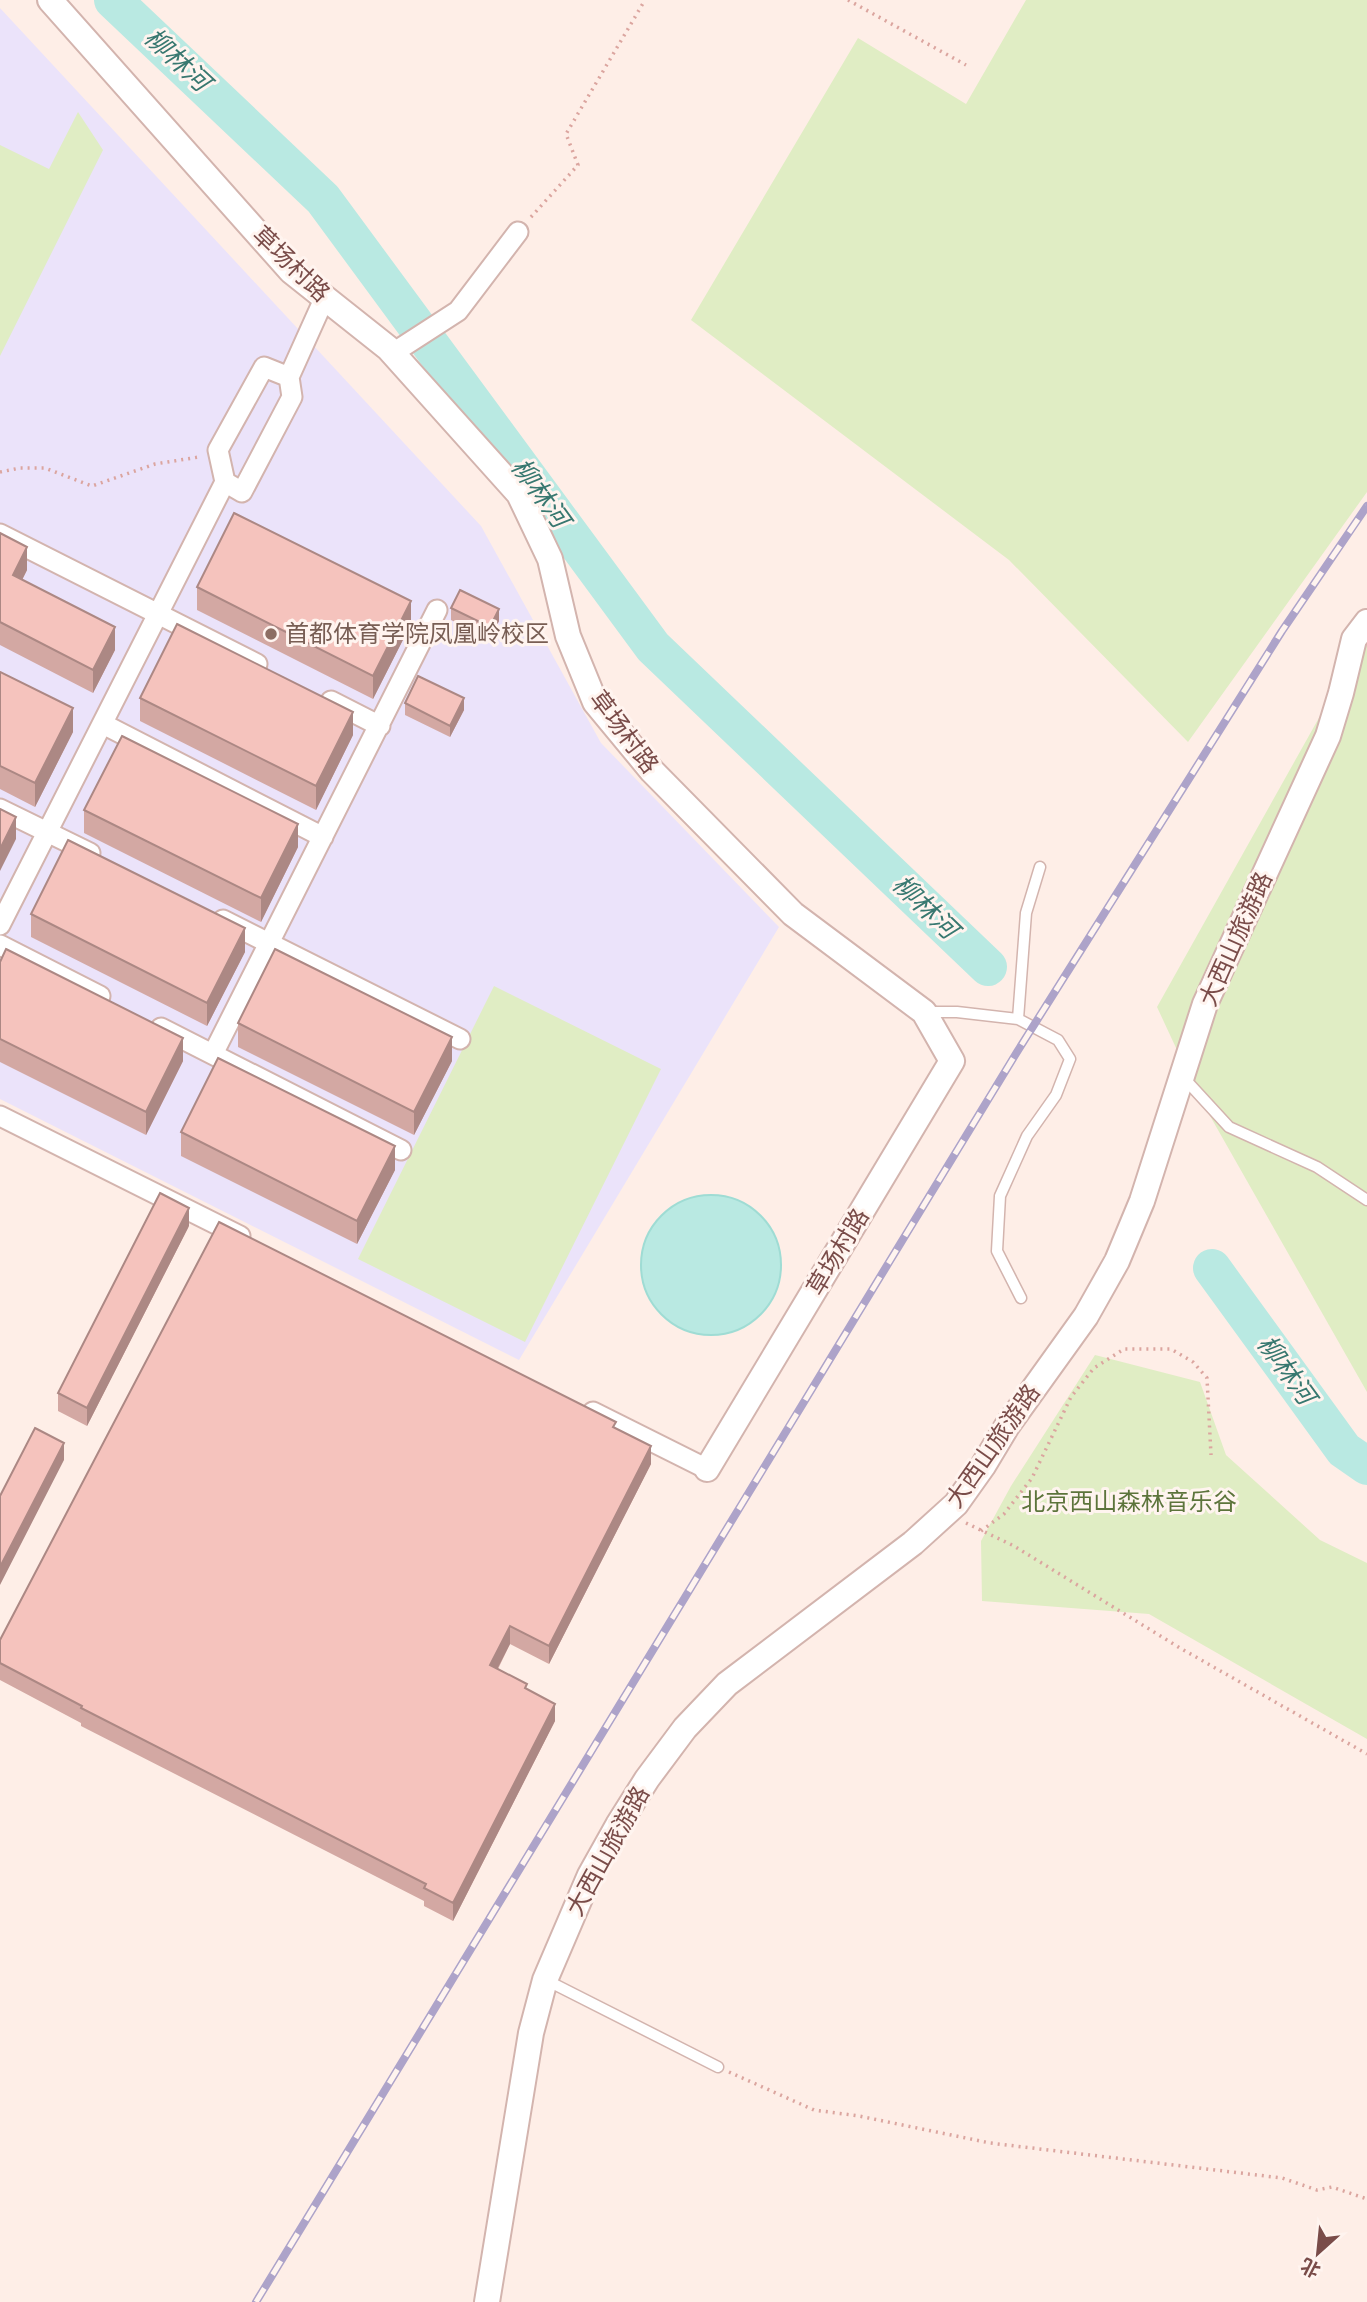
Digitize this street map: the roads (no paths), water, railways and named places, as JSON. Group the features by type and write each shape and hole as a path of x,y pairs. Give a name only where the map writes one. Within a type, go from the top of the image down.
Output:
{"street":[{"name":"草场村路","path":"50,0 291,271 399,349 519,494 550,559 568,636 595,702 652,771 793,914 924,1012 953,1061 707,1469"},
{"path":"399,349 458,312 518,232"},
{"path":"225,482 242,492 292,397 289,377 325,297"},
{"path":"0,925 225,482 218,450 264,367 289,377"},
{"path":"0,534 269,670"},
{"path":"213,1054 437,610"},
{"name":"大西山旅游路","path":"487,2302 531,2033 545,1980 566,1927 601,1855 647,1779 685,1728 727,1684 913,1543 956,1504 1007,1426 1086,1316 1117,1261 1142,1201 1205,1004 1328,736 1354,639 1364,633"},
{"path":"318,695 380,726"},
{"path":"103,724 323,837"},
{"path":"0,809 109,863"},
{"path":"207,912 460,1039"},
{"path":"0,945 118,1006"},
{"path":"142,1018 401,1150"},
{"path":"0,1116 262,1247"},
{"path":"571,1401 707,1469"}],"lane":[{"path":"1018,1019 1026,913 1040,867"},
{"path":"924,1012 957,1012 1018,1019 1058,1040 1070,1059 1056,1095 1027,1136 1000,1196 997,1251 1021,1298"},
{"path":"1182,1076 1229,1127 1317,1167 1367,1200"},
{"path":"545,1980 718,2067"}],"water":[{"path":"711,1195 738,1200 760,1216 776,1238 781,1265 776,1292 760,1314 738,1330 711,1335 684,1330 662,1314 646,1292 641,1265 646,1238 662,1216 684,1200"}],"waterway":[{"name":"柳林河","path":"113,0 323,199 653,647 988,967"},
{"name":"柳林河","path":"1212,1268 1344,1450 1367,1466"}],"railway":[{"path":"256,2302 1017,1052 1282,631 1367,506"}],"place":[{"name":"首都体育学院凤凰岭校区","path":"271,634"}],"park label":[{"name":"北京西山森林音乐谷","path":"1129,1502"}]}
